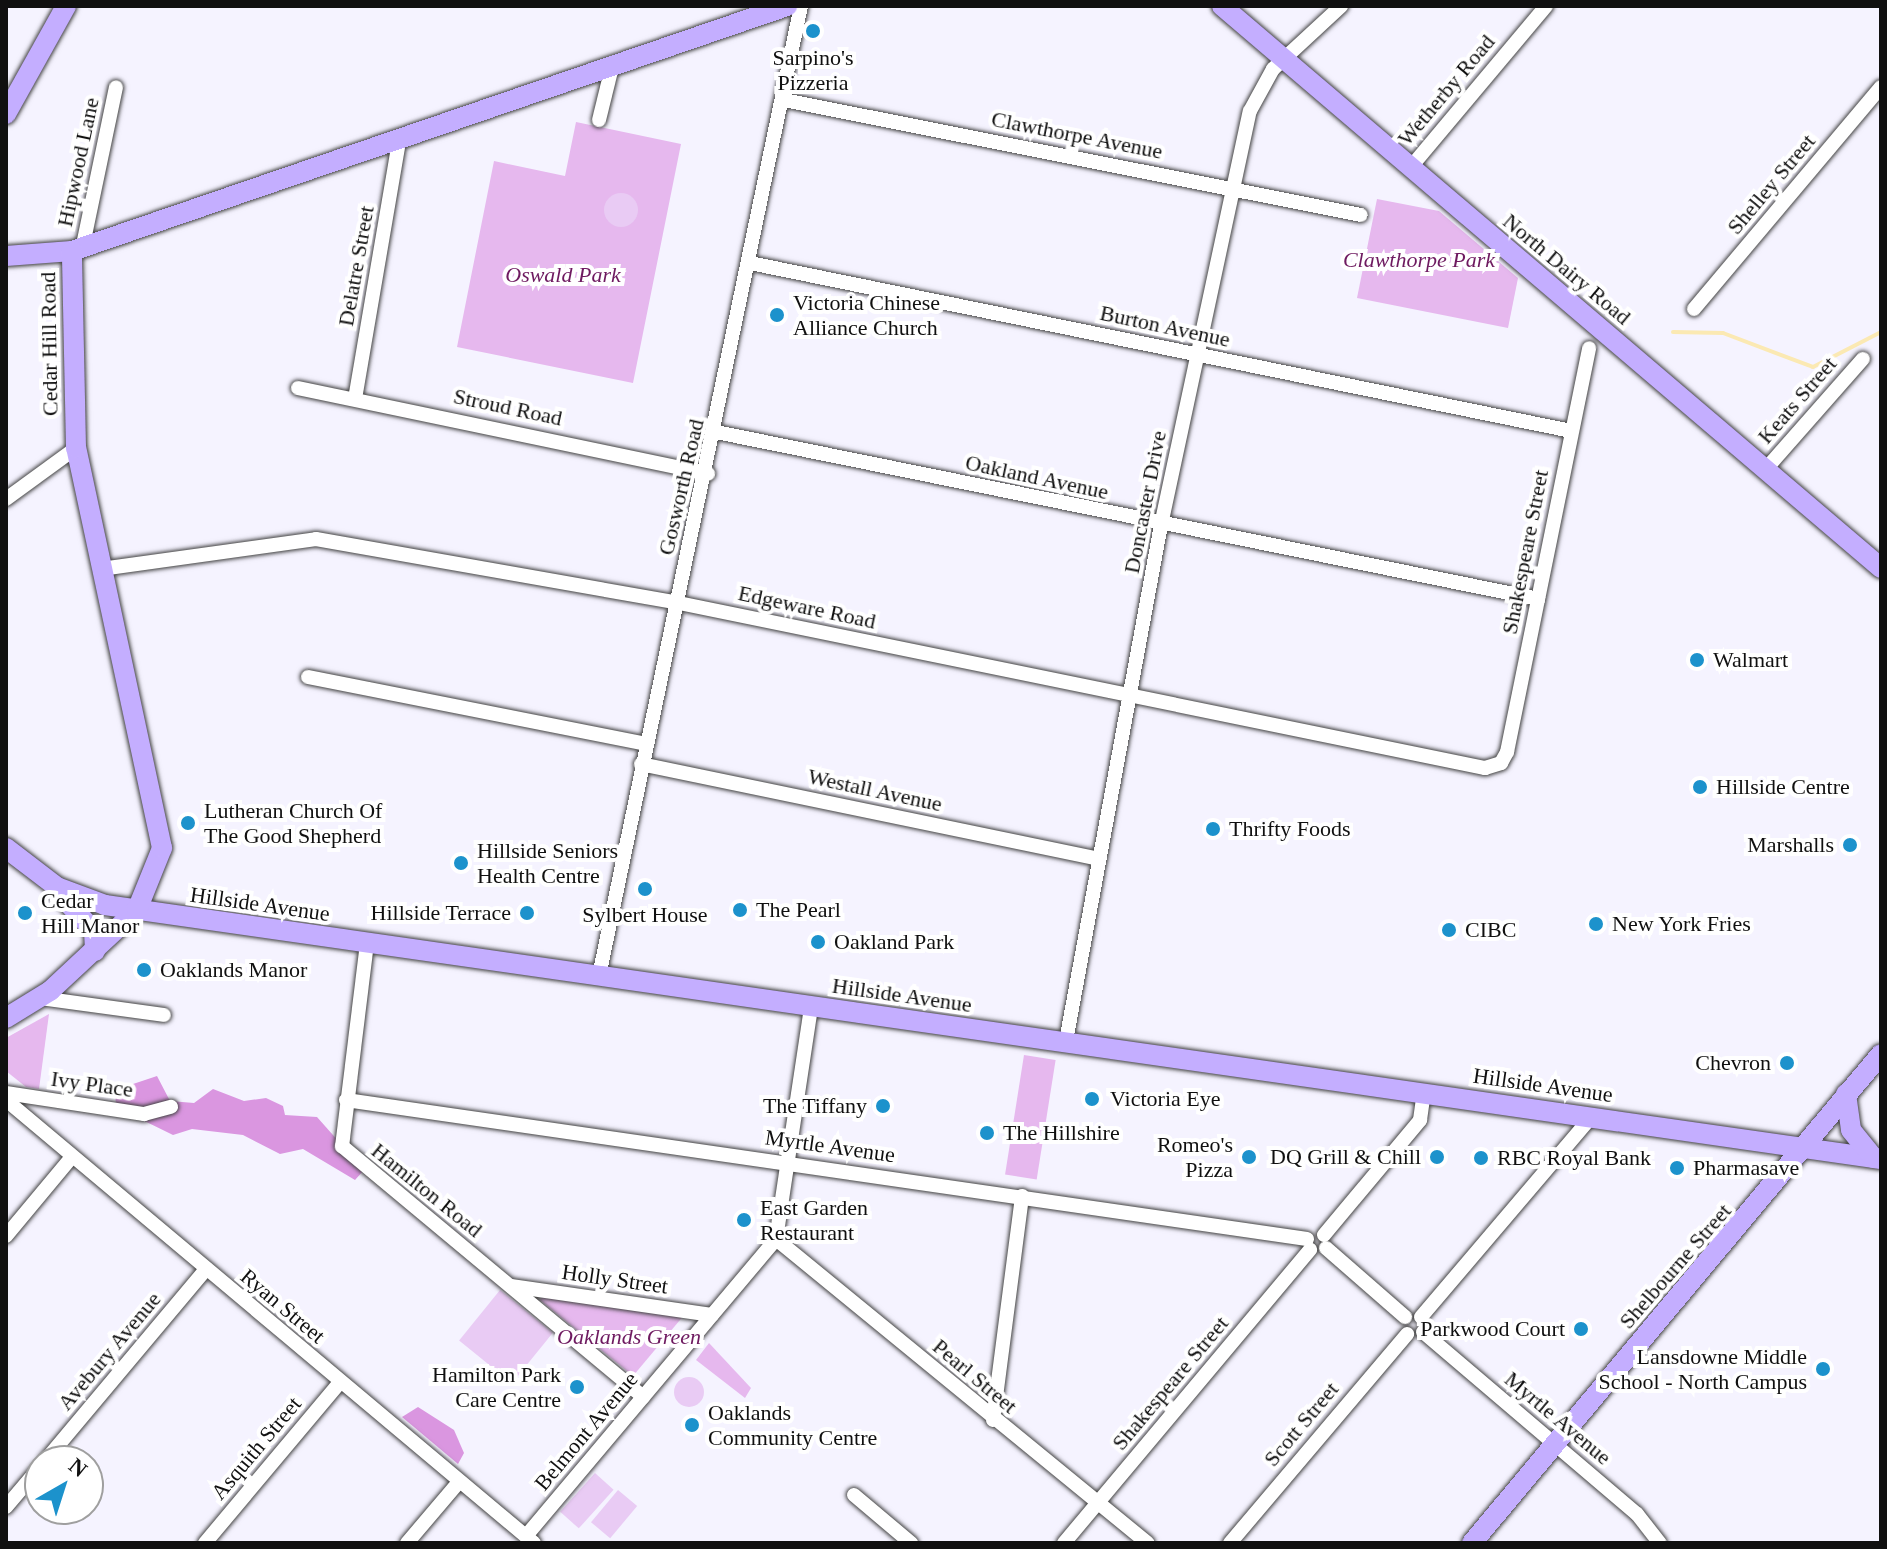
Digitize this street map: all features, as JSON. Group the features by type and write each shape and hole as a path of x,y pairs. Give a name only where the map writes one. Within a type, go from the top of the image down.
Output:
{"main road":[{"path":"6,114 66,6"},
{"path":"7,256 78,248 399,141 613,63 787,6"},
{"name":"North Dairy Road","path":"1222,6 1881,568"},
{"name":"Cedar Hill Road","path":"6,1018 40,998 137,910 159,864 162,828 76,448 78,248"},
{"name":"Hillside Avenue","path":"6,848 47,880 91,902 137,910 1878,1158"},
{"path":"47,880 94,931 95,951"},
{"name":"Shelbourne Street","path":"1472,1543 1881,1054"},
{"path":"1846,1094 1851,1130 1878,1158"}],"street":[{"name":"Gosworth Road","path":"599,976 674,602 708,474 801,6"},
{"name":"Doncaster Drive","path":"1066,1041 1161,525 1255,99 1283,58 1341,6"},
{"name":"Wetherby Road","path":"1411,167 1546,6"},
{"path":"599,120 613,63"},
{"name":"Hipwood Lane","path":"78,248 116,87"},
{"name":"Shelley Street","path":"1694,309 1881,87"},
{"name":"Clawthorpe Avenue","path":"784,100 1235,186 1361,215"},
{"name":"Delatre Street","path":"355,399 399,141"},
{"name":"Burton Avenue","path":"750,263 1571,431"},
{"name":"Shakespeare Street","path":"1501,763 1589,348"},
{"name":"Keats Street","path":"1765,470 1863,359"},
{"name":"Stroud Road","path":"298,388 708,474"},
{"name":"Oakland Avenue","path":"716,432 1161,525 1538,599"},
{"path":"6,499 76,448"},
{"name":"Edgeware Road","path":"101,569 316,539 674,602 1485,768 1501,763"},
{"path":"308,677 645,744"},
{"name":"Westall Avenue","path":"641,764 1099,859"},
{"name":"Hamilton Road","path":"367,943 340,1138 349,1155 643,1397"},
{"path":"40,998 164,1015"},
{"path":"776,1239 811,1007"},
{"name":"Ivy Place","path":"6,1093 144,1114 171,1107"},
{"path":"1308,1244 1325,1242 1420,1120 1424,1093"},
{"name":"Ryan Street","path":"6,1100 71,1158 530,1540"},
{"name":"Myrtle Avenue","path":"346,1100 1022,1196 1308,1244"},
{"path":"1405,1317 1407,1334 1422,1324 1592,1116"},
{"path":"6,1236 71,1158"},
{"path":"993,1420 1022,1196"},
{"name":"Belmont Avenue","path":"530,1540 643,1397 776,1239"},
{"name":"Pearl Street","path":"776,1239 993,1420 1147,1543"},
{"path":"1325,1242 1405,1317 1422,1324"},
{"name":"Shakespeare Street","path":"1064,1543 1308,1244"},
{"name":"Avebury Avenue","path":"58,1445 206,1269"},
{"name":"Holly Street","path":"511,1286 712,1315"},
{"name":"Myrtle Avenue","path":"1422,1324 1660,1543"},
{"name":"Scott Street","path":"1230,1543 1407,1334"},
{"name":"Asquith Street","path":"205,1543 340,1382"},
{"path":"407,1543 459,1482"},
{"path":"6,1507 24,1486"},
{"path":"854,1495 911,1543"}],"green space":[{"name":"Oswald Park","path":"576,122 681,144 633,383 457,347 494,161 565,176"},
{"name":"Clawthorpe Park","path":"1377,199 1439,211 1518,278 1508,328 1357,298"},
{"path":"49,1014 39,1089 26,1087 6,1071 6,1038"},
{"path":"1024,1055 1056,1060 1037,1180 1005,1175"},
{"name":"Oaklands Green","path":"544,1295 685,1314 633,1376 540,1300"},
{"path":"709,1343 751,1388 745,1398 696,1360"}],"shaded area":[{"path":"621,193 633,198 638,210 633,222 621,227 609,222 604,210 609,198"},
{"path":"157,1076 170,1101 194,1103 213,1089 244,1101 266,1098 283,1106 285,1115 317,1117 364,1170 355,1180 303,1149 280,1154 243,1135 192,1129 173,1135 116,1107 115,1090"},
{"path":"500,1290 553,1333 512,1383 459,1341"},
{"path":"689,1377 700,1381 704,1392 700,1403 689,1407 678,1403 674,1392 678,1381"},
{"path":"418,1407 454,1430 464,1453 458,1464 402,1417"},
{"path":"595,1473 614,1490 579,1528 560,1512"},
{"path":"618,1490 637,1506 610,1538 591,1522"}],"waterway":[{"path":"1673,332 1723,333 1813,367 1881,332"}],"place":[{"name":"Sarpino's Pizzeria","path":"813,31"},
{"name":"Victoria Chinese Alliance Church","path":"777,315"},
{"name":"Walmart","path":"1697,660"},
{"name":"Hillside Centre","path":"1700,787"},
{"name":"Lutheran Church Of The Good Shepherd","path":"188,823"},
{"name":"Thrifty Foods","path":"1213,829"},
{"name":"Marshalls","path":"1850,845"},
{"name":"Hillside Seniors Health Centre","path":"461,863"},
{"name":"Sylbert House","path":"645,889"},
{"name":"The Pearl","path":"740,910"},
{"name":"Cedar Hill Manor","path":"25,913"},
{"name":"Hillside Terrace","path":"527,913"},
{"name":"New York Fries","path":"1596,924"},
{"name":"CIBC","path":"1449,930"},
{"name":"Oakland Park","path":"818,942"},
{"name":"Oaklands Manor","path":"144,970"},
{"name":"Chevron","path":"1787,1063"},
{"name":"Victoria Eye","path":"1092,1099"},
{"name":"The Tiffany","path":"883,1106"},
{"name":"The Hillshire","path":"987,1133"},
{"name":"Romeo's Pizza","path":"1249,1157"},
{"name":"DQ Grill & Chill","path":"1437,1157"},
{"name":"RBC Royal Bank","path":"1481,1158"},
{"name":"Pharmasave","path":"1677,1168"},
{"name":"East Garden Restaurant","path":"744,1220"},
{"name":"Parkwood Court","path":"1581,1329"},
{"name":"Lansdowne Middle School - North Campus","path":"1823,1369"},
{"name":"Hamilton Park Care Centre","path":"577,1387"},
{"name":"Oaklands Community Centre","path":"692,1425"}]}
